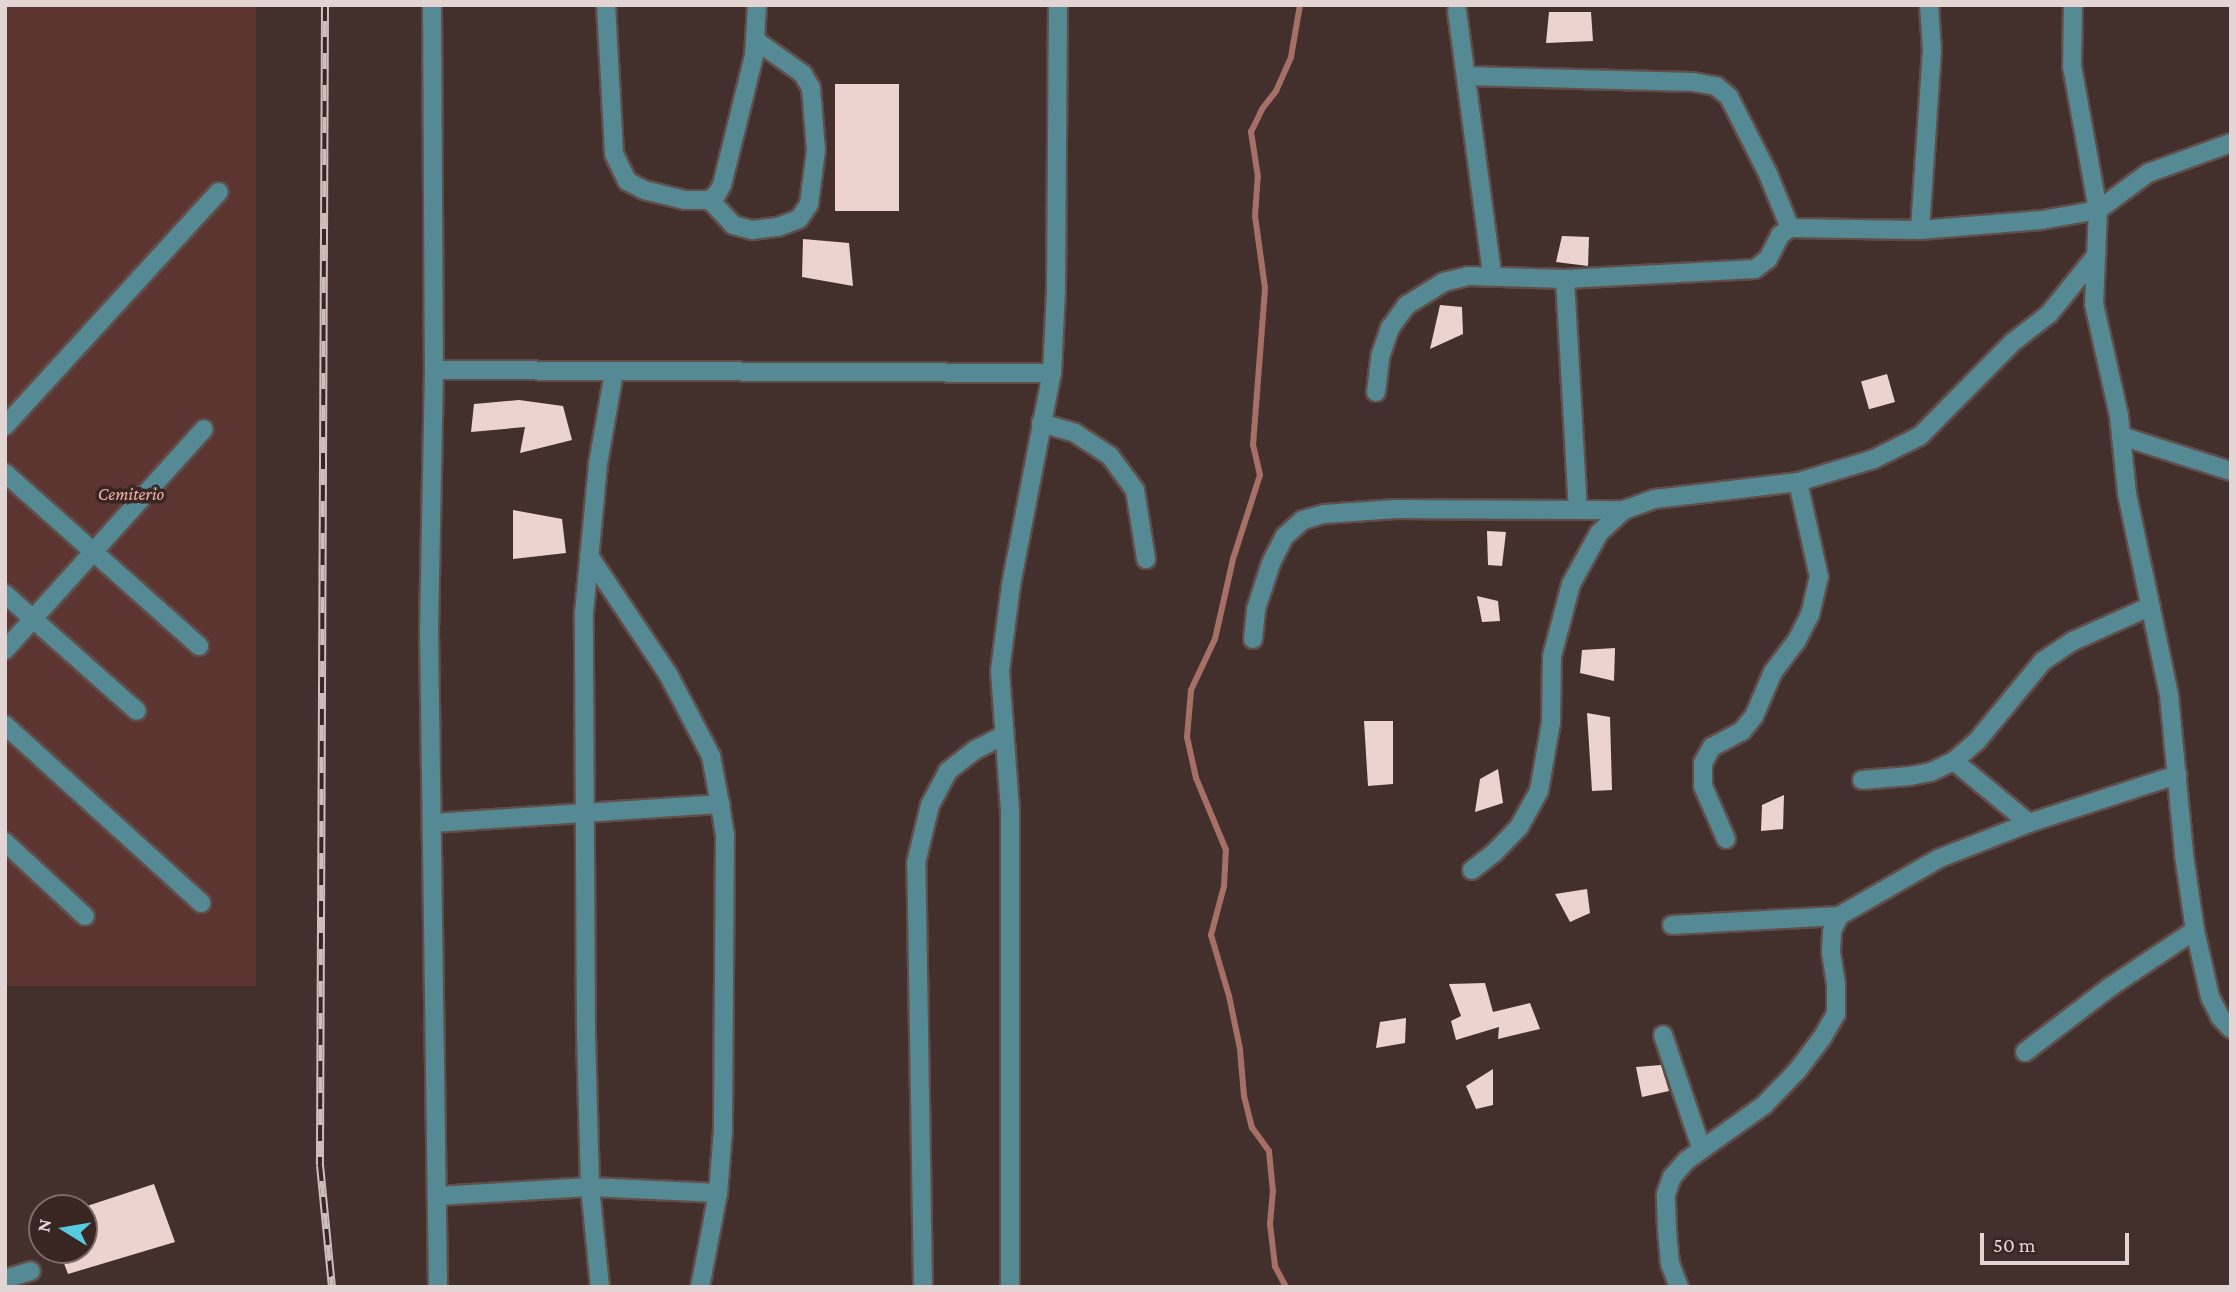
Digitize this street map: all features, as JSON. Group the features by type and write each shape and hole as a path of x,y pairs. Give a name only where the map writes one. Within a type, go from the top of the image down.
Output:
{"street":[{"path":"432,5 434,370 429,628 434,823 432,1012 438,1287"},
{"path":"606,5 614,154 627,181 644,190 675,197 710,200 718,194 722,185 754,55 757,5"},
{"path":"1010,1287 1010,810 1002,736 999,671 1011,585 1052,373 1056,290 1058,5"},
{"path":"1920,230 1933,51 1928,5"},
{"path":"2073,5 2072,66 2098,210 2094,304 2121,436 2127,494 2169,695 2195,930 2210,996 2220,1017 2231,1029"},
{"path":"1457,11 1492,275"},
{"path":"710,200 733,225 752,230 778,227 799,219 809,204 816,149 811,88 803,74 755,40"},
{"path":"1466,76 1693,82 1716,86 1729,97 1768,174 1790,228"},
{"path":"1376,393 1381,354 1390,328 1407,305 1444,282 1468,276 1565,279 1755,268 1768,260 1780,235 1790,228 1920,230 2042,220 2098,210 2148,173 2231,143"},
{"path":"5,425 219,192"},
{"path":"1472,870 1494,853 1519,827 1539,792 1551,722 1552,656 1571,584 1599,533 1625,510 1655,499 1798,482 1874,459 1920,436 2013,342 2049,314 2096,256"},
{"path":"1565,279 1578,508"},
{"path":"434,370 1052,373"},
{"path":"600,1287 590,1187 584,613 598,464 614,372"},
{"path":"1041,423 1075,433 1110,456 1135,490 1146,559"},
{"path":"5,650 204,429"},
{"path":"2121,436 2231,471"},
{"path":"5,473 199,646"},
{"path":"1726,839 1703,786 1703,763 1712,747 1742,731 1754,716 1773,672 1796,642 1810,615 1819,578 1798,482"},
{"path":"1253,639 1256,609 1271,563 1284,536 1303,520 1324,514 1396,509 1625,510"},
{"path":"589,556 668,674 711,756 720,804 724,835 724,1051 718,1193 700,1272 700,1287"},
{"path":"5,594 137,711"},
{"path":"1862,780 1931,772 1954,761 1977,741 2043,661 2073,641 2151,606"},
{"path":"5,725 201,903"},
{"path":"923,1287 916,863 930,805 948,771 975,750 1002,736"},
{"path":"1954,761 2029,822"},
{"path":"1672,925 1839,916 1940,858 2029,822 2177,775"},
{"path":"434,823 720,804"},
{"path":"5,842 85,916"},
{"path":"1679,1287 1670,1264 1666,1194 1672,1177 1702,1150 1764,1105 1797,1071 1822,1038 1836,1014 1836,984 1831,951 1832,930 1839,916"},
{"path":"2025,1052 2110,987 2195,930"},
{"path":"1663,1035 1702,1150"},
{"path":"437,1196 590,1187 718,1193"},
{"path":"5,1279 31,1271"}],"green space":[{"name":"Cemiterio","path":"5,5 256,5 256,986 5,986"}],"building":[{"path":"1549,12 1591,12 1593,41 1546,43"},
{"path":"835,84 899,84 899,211 835,211"},
{"path":"1562,236 1589,237 1588,266 1556,262"},
{"path":"803,239 849,243 853,286 802,277"},
{"path":"1440,305 1462,307 1463,334 1430,349"},
{"path":"1887,374 1895,402 1869,409 1861,381"},
{"path":"519,400 563,406 572,440 520,453 525,427 471,432 474,404"},
{"path":"513,510 562,519 566,553 513,559"},
{"path":"1487,531 1506,532 1502,566 1488,565"},
{"path":"1477,596 1498,601 1500,621 1482,622"},
{"path":"1615,648 1614,681 1580,673 1582,650"},
{"path":"1587,713 1610,717 1612,790 1592,791"},
{"path":"1364,721 1393,721 1393,784 1368,786"},
{"path":"1498,769 1503,803 1475,812 1480,779"},
{"path":"1784,795 1783,829 1761,831 1762,805"},
{"path":"1587,889 1590,913 1570,922 1555,894"},
{"path":"1485,983 1493,1012 1530,1003 1540,1029 1498,1039 1499,1027 1456,1040 1451,1021 1461,1016 1449,984"},
{"path":"1406,1018 1405,1043 1376,1048 1380,1022"},
{"path":"1661,1065 1669,1091 1642,1097 1636,1067"},
{"path":"1493,1069 1493,1105 1476,1109 1466,1086"},
{"path":"154,1184 175,1242 68,1274 64,1264 98,1264 98,1202"}],"waterway":[{"path":"1286,1287 1275,1266 1270,1224 1273,1192 1269,1151 1252,1128 1244,1096 1240,1049 1229,996 1211,935 1224,886 1226,850 1196,778 1187,737 1191,690 1215,639 1233,559 1260,475 1253,445 1265,288 1255,216 1258,177 1251,132 1262,109 1276,91 1291,57 1300,5"}],"railway":[{"path":"325,5 320,1165 332,1287"}]}
